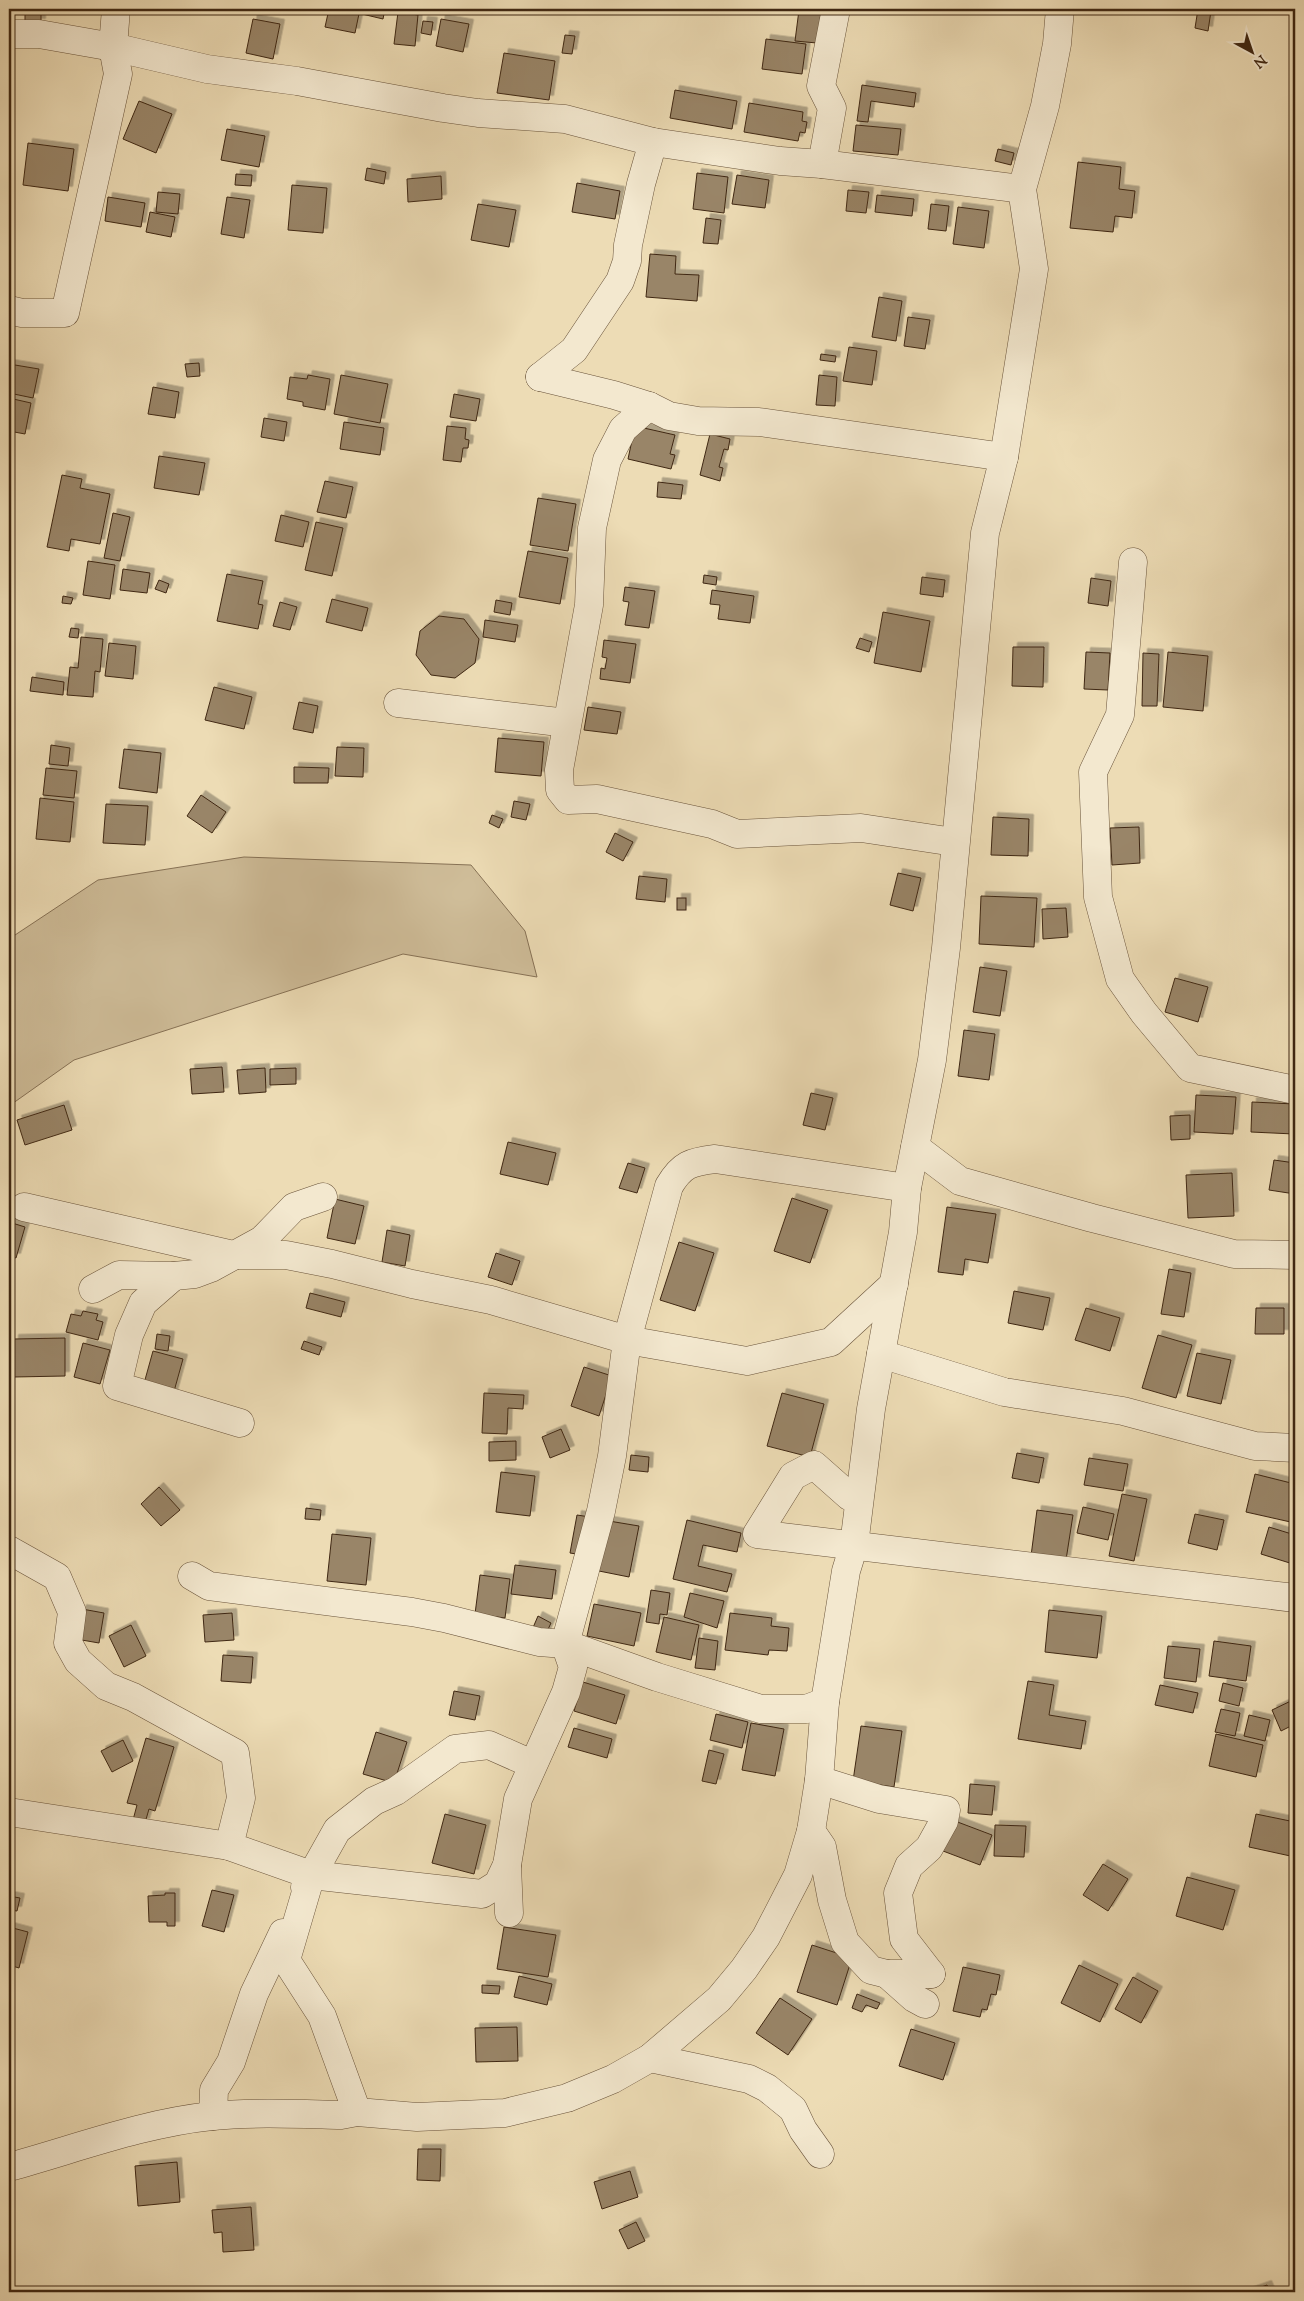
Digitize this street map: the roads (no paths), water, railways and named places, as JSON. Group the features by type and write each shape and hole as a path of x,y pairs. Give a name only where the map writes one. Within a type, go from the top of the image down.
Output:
{"street":[{"path":"9,310 22,313 65,313 118,74 113,47 116,9"},
{"path":"822,164 832,108 821,86 836,9"},
{"path":"9,2167 134,2132 205,2108 341,2115 357,2112 417,2117 505,2113 533,2108 567,2098 613,2079 650,2058 718,1999 744,1969 766,1937 798,1874 811,1831 819,1780 825,1702 846,1571 854,1545 871,1408 904,1232 907,1188 932,1060 946,948 954,842 985,533 1004,457 1034,268 1022,189 1045,106 1058,44 1060,9"},
{"path":"9,34 39,34 113,47 207,69 297,81 443,108 478,113 565,119 653,142 780,161 822,164 1022,189"},
{"path":"653,142 641,184 626,261 620,281 574,350 540,377 650,406 669,416 698,421 759,422 1004,457"},
{"path":"650,406 623,429 607,460 592,528 589,605 559,770 560,790 568,800 597,799 712,824 737,834 861,828 954,842"},
{"path":"1132,562 1120,715 1093,772 1098,898 1120,979 1144,1013 1190,1068 1295,1090"},
{"path":"398,703 567,723"},
{"path":"915,1147 960,1181 1092,1218 1234,1254 1295,1255"},
{"path":"509,1913 507,1865 518,1799 532,1764 566,1692 573,1667 565,1644 612,1456 627,1340 669,1186 678,1171 695,1161 715,1159 907,1188"},
{"path":"92,1289 119,1274 174,1276 195,1274 211,1268 262,1240 294,1207 323,1197"},
{"path":"24,1207 233,1255 286,1256 332,1264 412,1284 492,1300 627,1340 747,1361 831,1342 894,1284"},
{"path":"174,1276 143,1303 129,1335 117,1386 240,1423"},
{"path":"881,1354 1004,1392 1123,1411 1255,1446 1295,1448"},
{"path":"860,1493 849,1496 814,1465 793,1476 757,1534 1295,1598"},
{"path":"9,1550 57,1577 72,1612 68,1643 78,1661 106,1686 133,1697 235,1753 241,1798 229,1846"},
{"path":"192,1576 209,1586 444,1618 539,1642 565,1644 657,1677 761,1709 806,1709 825,1702"},
{"path":"205,2108 231,2062 254,1994 311,1875 322,1861 338,1830 374,1802 396,1791 455,1749 489,1745 532,1764"},
{"path":"811,1831 822,1848 832,1900 845,1942 871,1970 887,1974 931,1974 904,1939 898,1893 909,1866 929,1848 944,1821 946,1810 879,1799 819,1780"},
{"path":"9,1812 229,1846 311,1875 482,1894 498,1884 507,1865"},
{"path":"311,1875 286,1960 322,2016 357,2112"},
{"path":"887,1974 914,1998 925,2004"},
{"path":"650,2058 749,2079 767,2088 793,2109 803,2130 820,2154"}]}
